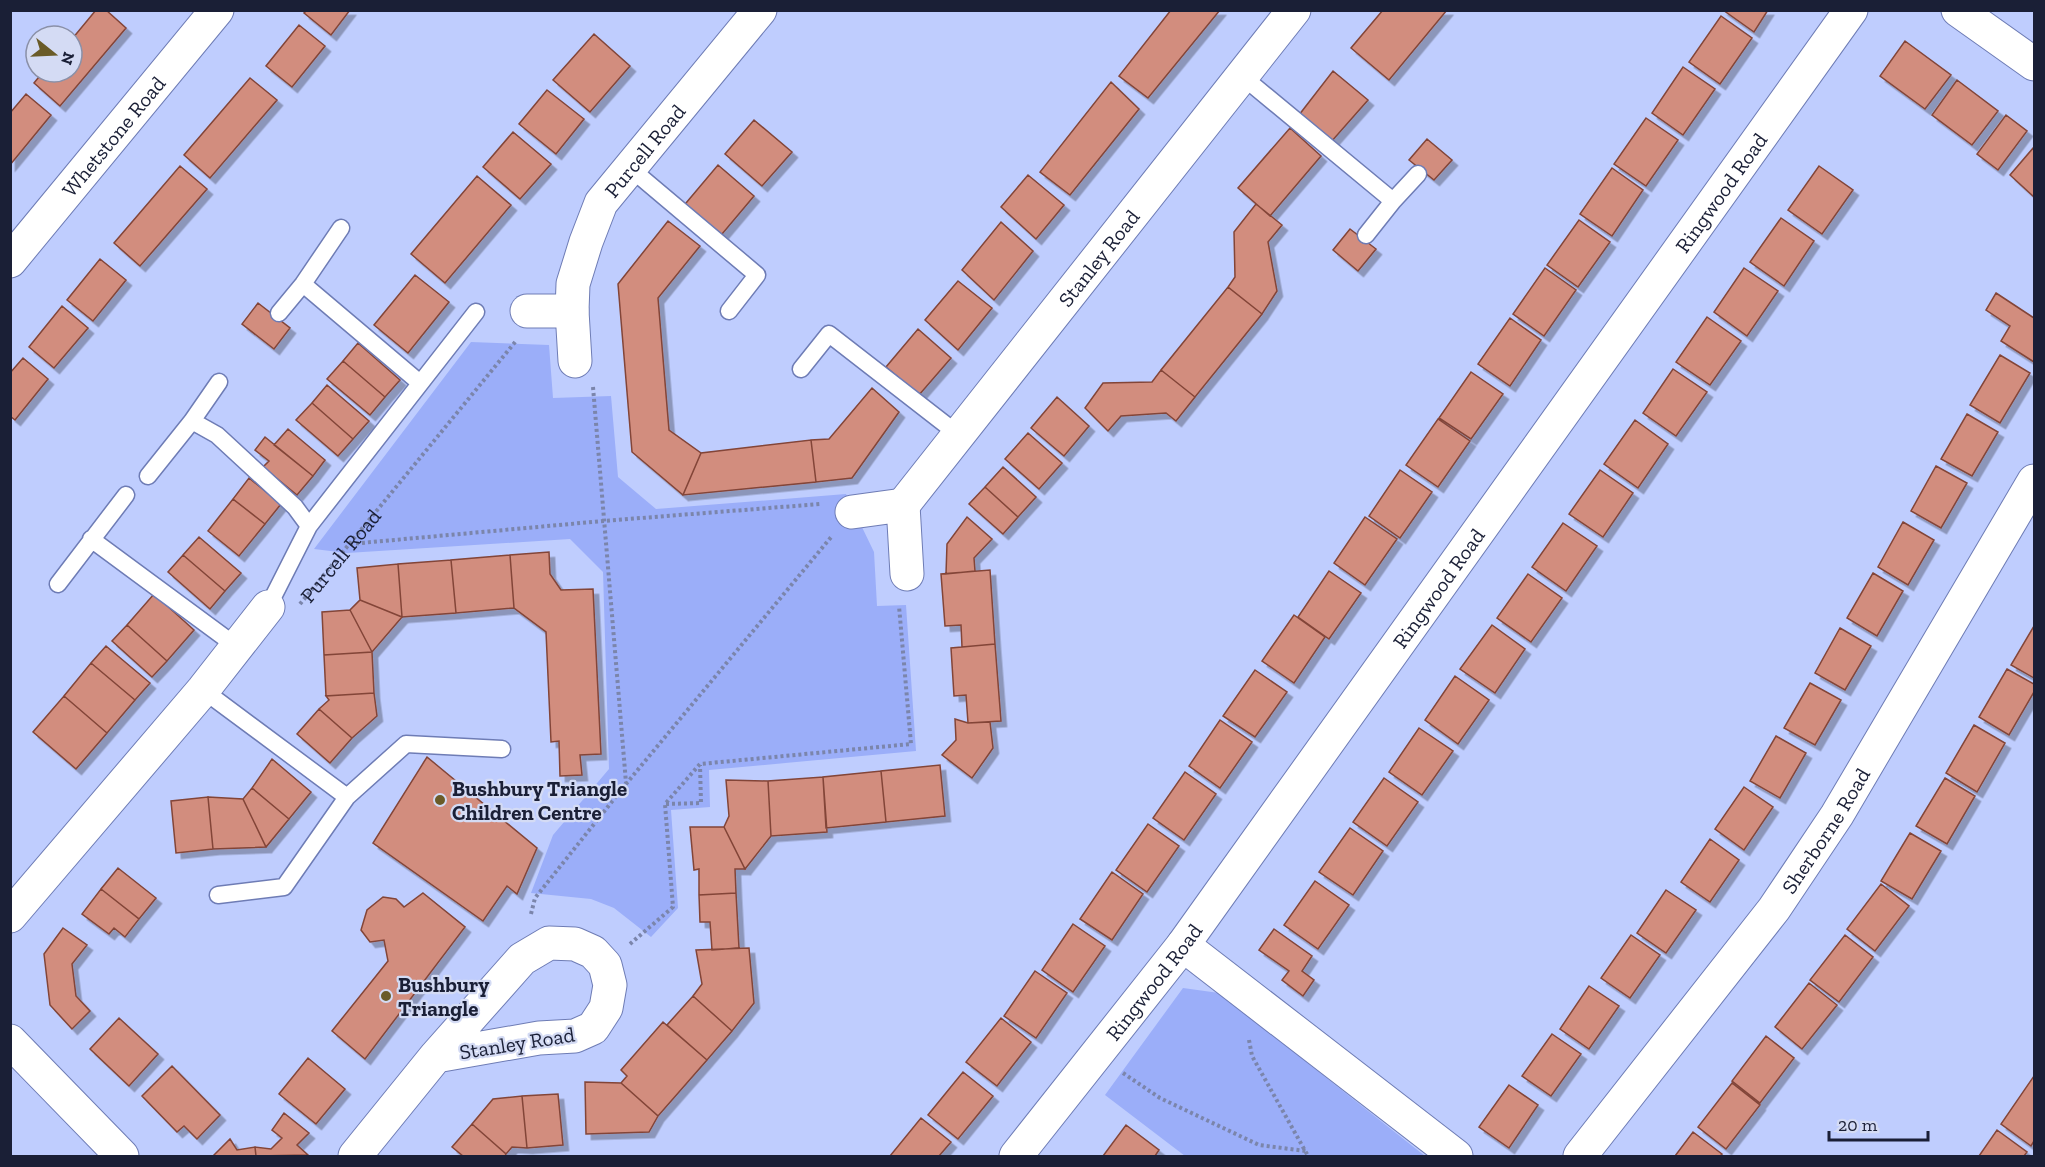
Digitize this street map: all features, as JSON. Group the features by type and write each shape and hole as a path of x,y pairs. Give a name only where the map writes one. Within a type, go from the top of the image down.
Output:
{"street":[{"name":"Whetstone Road","path":"10,261 217,10"},
{"name":"Purcell Road","path":"575,361 573,284 601,203 760,10"},
{"name":"Stanley Road","path":"903,505 1294,10"},
{"name":"Ringwood Road","path":"1016,1156 1183,945 1851,10"},
{"path":"1958,10 2034,64"},
{"path":"527,311 572,311"},
{"name":"Sherborne Road","path":"1580,1156 1774,909 1837,815 2034,481"},
{"path":"852,512 903,505 907,574"},
{"name":"Purcell Road","path":"10,916 203,690 268,608"},
{"name":"Stanley Road","path":"355,1156 436,1056 522,959 549,943 576,944 593,952 605,965 610,985 606,1008 593,1028 575,1036 538,1038 436,1056"},
{"path":"1183,945 1456,1156"},
{"path":"10,1041 122,1156"}],"lane":[{"path":"1242,76 1393,201"},
{"path":"630,168 757,275 729,311"},
{"path":"1366,235 1418,174"},
{"path":"279,312 303,284 341,228"},
{"path":"303,284 420,383"},
{"path":"268,608 309,526 476,312"},
{"path":"801,369 829,334 959,435"},
{"path":"148,476 192,421 219,382"},
{"path":"192,421 217,435 295,507 309,526"},
{"path":"58,584 126,495"},
{"path":"91,538 236,646"},
{"path":"203,690 347,797"},
{"path":"218,895 284,887 347,797 406,744 502,749"}],"path":[{"name":"Purcell Road","path":"268,608 297,607 519,338 527,311"},
{"path":"575,361 592,383 626,784"},
{"path":"350,544 839,502 852,512 626,784 535,898 522,959"},
{"path":"605,965 673,907 665,804 700,764 910,744 898,603 907,574"},
{"path":"665,804 701,803 700,764"},
{"path":"1239,989 1252,1056 1308,1156"},
{"path":"1097,1056 1160,1098 1260,1145 1306,1151"}],"shaded area":[{"path":"471,342 549,345 553,398 611,396 618,477 656,509 846,494 874,552 877,606 906,605 916,751 709,770 710,807 671,810 678,908 651,937 614,908 591,899 531,893 553,835 609,769 603,572 570,539 347,553 314,549"},
{"path":"1183,988 1219,993 1425,1156 1185,1156 1105,1095"}],"building":[{"path":"96,10 106,10 126,28 84,78 84,24"},
{"path":"307,10 350,10 331,35 304,13"},
{"path":"1171,10 1220,10 1148,98 1119,76"},
{"path":"1383,10 1447,10 1389,80 1351,48"},
{"path":"1723,10 1768,10 1754,32"},
{"path":"1721,16 1752,38 1720,84 1689,62"},
{"path":"299,25 325,46 292,87 266,66"},
{"path":"594,34 630,66 590,112 553,80"},
{"path":"1905,41 1951,75 1925,109 1880,76"},
{"path":"1683,67 1715,89 1683,135 1652,113"},
{"path":"1333,71 1368,100 1331,142 1299,115"},
{"path":"250,78 277,100 210,178 184,155"},
{"path":"1957,80 1998,111 1972,145 1932,115"},
{"path":"1111,82 1139,109 1070,195 1040,172"},
{"path":"35,84 79,84 60,106"},
{"path":"547,90 584,119 556,154 519,124"},
{"path":"26,94 51,115 10,165 10,113"},
{"path":"2006,115 2027,131 1998,170 1977,154"},
{"path":"1646,118 1678,140 1646,186 1614,164"},
{"path":"754,120 792,152 762,186 725,154"},
{"path":"1290,128 1321,156 1270,216 1238,188"},
{"path":"513,132 551,164 520,199 483,167"},
{"path":"1427,139 1452,160 1434,180 1409,160"},
{"path":"2034,147 2034,197 2010,175"},
{"path":"718,165 754,196 717,240 681,209"},
{"path":"180,166 207,189 140,266 114,243"},
{"path":"1819,166 1853,190 1822,234 1788,210"},
{"path":"1612,168 1643,190 1612,236 1580,214"},
{"path":"1028,175 1064,205 1036,239 1001,207"},
{"path":"477,176 511,205 445,283 411,254"},
{"path":"1256,204 1282,225 1268,242 1277,291 1262,314 1228,287 1235,277 1234,232"},
{"path":"1781,218 1814,241 1784,286 1750,262"},
{"path":"1579,220 1610,242 1578,287 1547,265"},
{"path":"668,221 700,246 658,298 669,430 701,453 683,495 632,452 618,284"},
{"path":"1001,222 1033,251 994,300 962,270"},
{"path":"1350,229 1376,249 1358,271 1333,250"},
{"path":"100,259 126,280 93,321 67,300"},
{"path":"1545,268 1576,290 1544,336 1513,314"},
{"path":"1744,268 1778,291 1747,336 1714,312"},
{"path":"415,275 449,302 408,353 374,325"},
{"path":"958,281 992,308 958,350 925,320"},
{"path":"1228,287 1262,314 1195,397 1161,370"},
{"path":"1996,293 2034,318 2034,362 2001,341 2010,326 1986,310"},
{"path":"258,303 290,328 274,349 242,324"},
{"path":"62,306 88,328 54,368 29,347"},
{"path":"1707,317 1741,341 1710,385 1676,362"},
{"path":"1510,318 1541,340 1510,386 1478,364"},
{"path":"918,329 951,358 919,395 886,367"},
{"path":"358,343 400,380 385,397 343,361"},
{"path":"2000,355 2030,373 2000,423 1970,405"},
{"path":"23,358 48,379 15,420 10,416 10,373"},
{"path":"343,361 385,397 370,415 327,379"},
{"path":"1673,369 1707,392 1676,436 1643,413"},
{"path":"1161,370 1195,397 1176,421 1166,413 1121,416 1108,431 1085,408 1103,383 1152,382"},
{"path":"1471,372 1503,394 1471,439 1439,418"},
{"path":"327,385 369,421 353,439 312,403"},
{"path":"872,388 899,412 852,478 816,482 811,440 829,439"},
{"path":"1057,397 1089,426 1064,456 1031,428"},
{"path":"312,403 353,439 338,456 296,420"},
{"path":"1967,414 1998,432 1972,476 1941,459"},
{"path":"1438,419 1470,441 1438,487 1406,465"},
{"path":"1635,420 1668,444 1638,488 1604,464"},
{"path":"288,429 325,460 313,476 274,445"},
{"path":"1028,433 1062,463 1039,489 1005,459"},
{"path":"265,437 313,476 297,495 263,467 269,461 255,450"},
{"path":"811,440 816,482 683,495 701,453"},
{"path":"1936,466 1967,483 1941,528 1911,511"},
{"path":"1003,467 1036,497 1018,517 985,487"},
{"path":"1400,470 1432,492 1400,538 1369,516"},
{"path":"1600,470 1633,493 1603,537 1569,514"},
{"path":"249,478 281,504 265,524 233,499"},
{"path":"985,487 1018,517 1003,534 969,504"},
{"path":"233,499 265,524 239,556 208,531"},
{"path":"967,517 992,539 974,558 975,571 946,574 947,544"},
{"path":"1365,517 1397,539 1365,585 1334,563"},
{"path":"1903,522 1934,540 1908,585 1878,567"},
{"path":"1563,523 1597,546 1566,591 1532,567"},
{"path":"199,537 241,573 225,591 183,555"},
{"path":"549,552 550,574 561,590 593,589 601,754 580,755 582,775 560,776 559,741 551,742 546,632 514,608 510,555"},
{"path":"183,555 225,591 210,609 168,572"},
{"path":"510,555 514,608 456,613 451,560"},
{"path":"451,560 456,613 402,617 398,564"},
{"path":"398,564 402,617 360,600 357,568"},
{"path":"990,570 995,644 962,647 961,625 945,626 941,574"},
{"path":"1329,571 1361,593 1329,639 1298,617"},
{"path":"1873,573 1903,591 1877,636 1847,618"},
{"path":"1528,574 1562,598 1531,642 1497,618"},
{"path":"154,594 194,630 167,661 127,625"},
{"path":"360,600 402,617 372,652 350,610"},
{"path":"350,610 372,652 324,655 322,612"},
{"path":"1294,615 1325,637 1294,683 1262,661"},
{"path":"127,625 167,661 152,677 112,641"},
{"path":"1492,625 1525,649 1495,693 1460,669"},
{"path":"2034,626 2034,678 2011,665"},
{"path":"1840,628 1871,646 1845,690 1815,673"},
{"path":"995,644 1001,721 968,723 966,695 954,696 951,648"},
{"path":"106,646 150,683 135,700 91,663"},
{"path":"372,652 374,693 326,696 324,655"},
{"path":"91,663 135,700 107,733 64,696"},
{"path":"2007,669 2034,684 2034,692 2009,735 1979,717"},
{"path":"1255,670 1287,692 1255,737 1223,716"},
{"path":"1455,676 1489,700 1458,744 1425,720"},
{"path":"1810,683 1841,700 1815,745 1784,728"},
{"path":"374,693 377,716 352,738 319,709 329,700 326,696"},
{"path":"64,696 107,733 76,769 33,732"},
{"path":"319,709 352,738 330,763 297,734"},
{"path":"955,719 968,723 990,722 993,748 972,778 942,755 956,740"},
{"path":"1220,720 1252,742 1220,788 1189,766"},
{"path":"1974,725 2005,743 1977,792 1946,773"},
{"path":"1419,728 1453,751 1422,795 1389,772"},
{"path":"1776,736 1806,753 1780,798 1750,781"},
{"name":"Bushbury Triangle Children Centre","path":"427,757 537,848 517,894 507,886 483,921 373,843"},
{"path":"272,759 311,792 289,819 252,788"},
{"path":"940,765 945,816 886,822 881,771"},
{"path":"881,771 886,822 826,828 823,777"},
{"path":"1185,772 1216,794 1184,840 1153,818"},
{"path":"823,777 827,832 771,836 768,781"},
{"path":"1384,778 1418,802 1387,846 1353,822"},
{"path":"1945,778 1975,796 1947,844 1916,826"},
{"path":"726,780 768,781 771,836 745,869 724,827 729,816"},
{"path":"1744,787 1773,807 1744,850 1715,829"},
{"path":"252,788 289,819 266,847 243,799"},
{"path":"208,797 243,799 266,847 213,849"},
{"path":"208,797 213,849 176,853 171,801"},
{"path":"1148,824 1179,846 1147,892 1116,870"},
{"path":"690,827 724,827 745,869 735,869 736,893 699,895 699,869 694,870"},
{"path":"1350,828 1383,851 1353,895 1319,872"},
{"path":"1910,833 1941,851 1912,899 1881,881"},
{"path":"1710,839 1739,860 1710,902 1681,882"},
{"path":"118,868 156,898 139,919 101,889"},
{"path":"1112,872 1143,894 1112,940 1080,919"},
{"path":"1315,881 1349,905 1318,949 1284,925"},
{"path":"1881,884 1909,906 1875,951 1847,929"},
{"path":"101,889 139,919 125,937 114,928 109,934 82,914"},
{"path":"1666,890 1696,910 1666,953 1637,933"},
{"name":"Bushbury Triangle","path":"423,893 465,927 365,1059 332,1031 388,961 384,940 370,942 361,930 367,910 383,897 396,899 404,907"},
{"path":"736,893 739,948 712,950 710,922 700,922 699,895"},
{"path":"1073,924 1105,946 1073,992 1042,970"},
{"path":"63,928 87,945 72,964 76,996 90,1011 72,1029 50,1005 44,954"},
{"path":"1274,929 1312,956 1302,971 1314,980 1303,996 1282,980 1289,971 1259,950"},
{"path":"1631,935 1660,955 1630,998 1601,978"},
{"path":"1845,935 1873,957 1839,1002 1810,980"},
{"path":"749,948 754,1003 732,1031 693,996 702,984 696,950"},
{"path":"1035,971 1067,993 1036,1038 1004,1016"},
{"path":"1809,983 1837,1005 1802,1049 1775,1027"},
{"path":"1589,986 1619,1006 1589,1049 1560,1029"},
{"path":"693,996 732,1031 707,1060 667,1025"},
{"path":"119,1018 158,1054 129,1086 90,1049"},
{"path":"1001,1018 1031,1042 997,1086 966,1062"},
{"path":"663,1022 707,1060 658,1116 621,1083 627,1076 621,1070"},
{"path":"1552,1034 1581,1054 1551,1096 1522,1076"},
{"path":"1766,1036 1794,1058 1760,1103 1732,1081"},
{"path":"308,1058 345,1089 316,1124 279,1094"},
{"path":"172,1066 220,1115 197,1139 184,1126 177,1132 142,1096"},
{"path":"963,1072 993,1096 958,1139 928,1115"},
{"path":"2034,1076 2034,1141 2031,1146 2001,1124"},
{"path":"585,1082 621,1083 658,1116 649,1132 586,1134"},
{"path":"1732,1083 1760,1105 1726,1149 1698,1127"},
{"path":"1509,1085 1538,1105 1509,1148 1479,1127"},
{"path":"558,1094 563,1145 527,1148 522,1096"},
{"path":"522,1096 527,1148 512,1147 506,1154 472,1124 493,1099"},
{"path":"284,1113 309,1133 297,1145 308,1155 256,1156 255,1147 271,1149 282,1138 272,1130"},
{"path":"921,1118 951,1142 939,1156 890,1156"},
{"path":"472,1124 506,1154 505,1156 463,1156 452,1147"},
{"path":"1126,1125 1159,1150 1155,1156 1103,1156"},
{"path":"1997,1130 2027,1152 2024,1156 1979,1156"},
{"path":"1693,1132 1722,1154 1720,1156 1675,1156"},
{"path":"230,1139 237,1150 255,1147 256,1156 213,1156"}],"place":[{"name":"Bushbury Triangle Children Centre","path":"440,800"},
{"name":"Bushbury Triangle","path":"386,996"}]}
